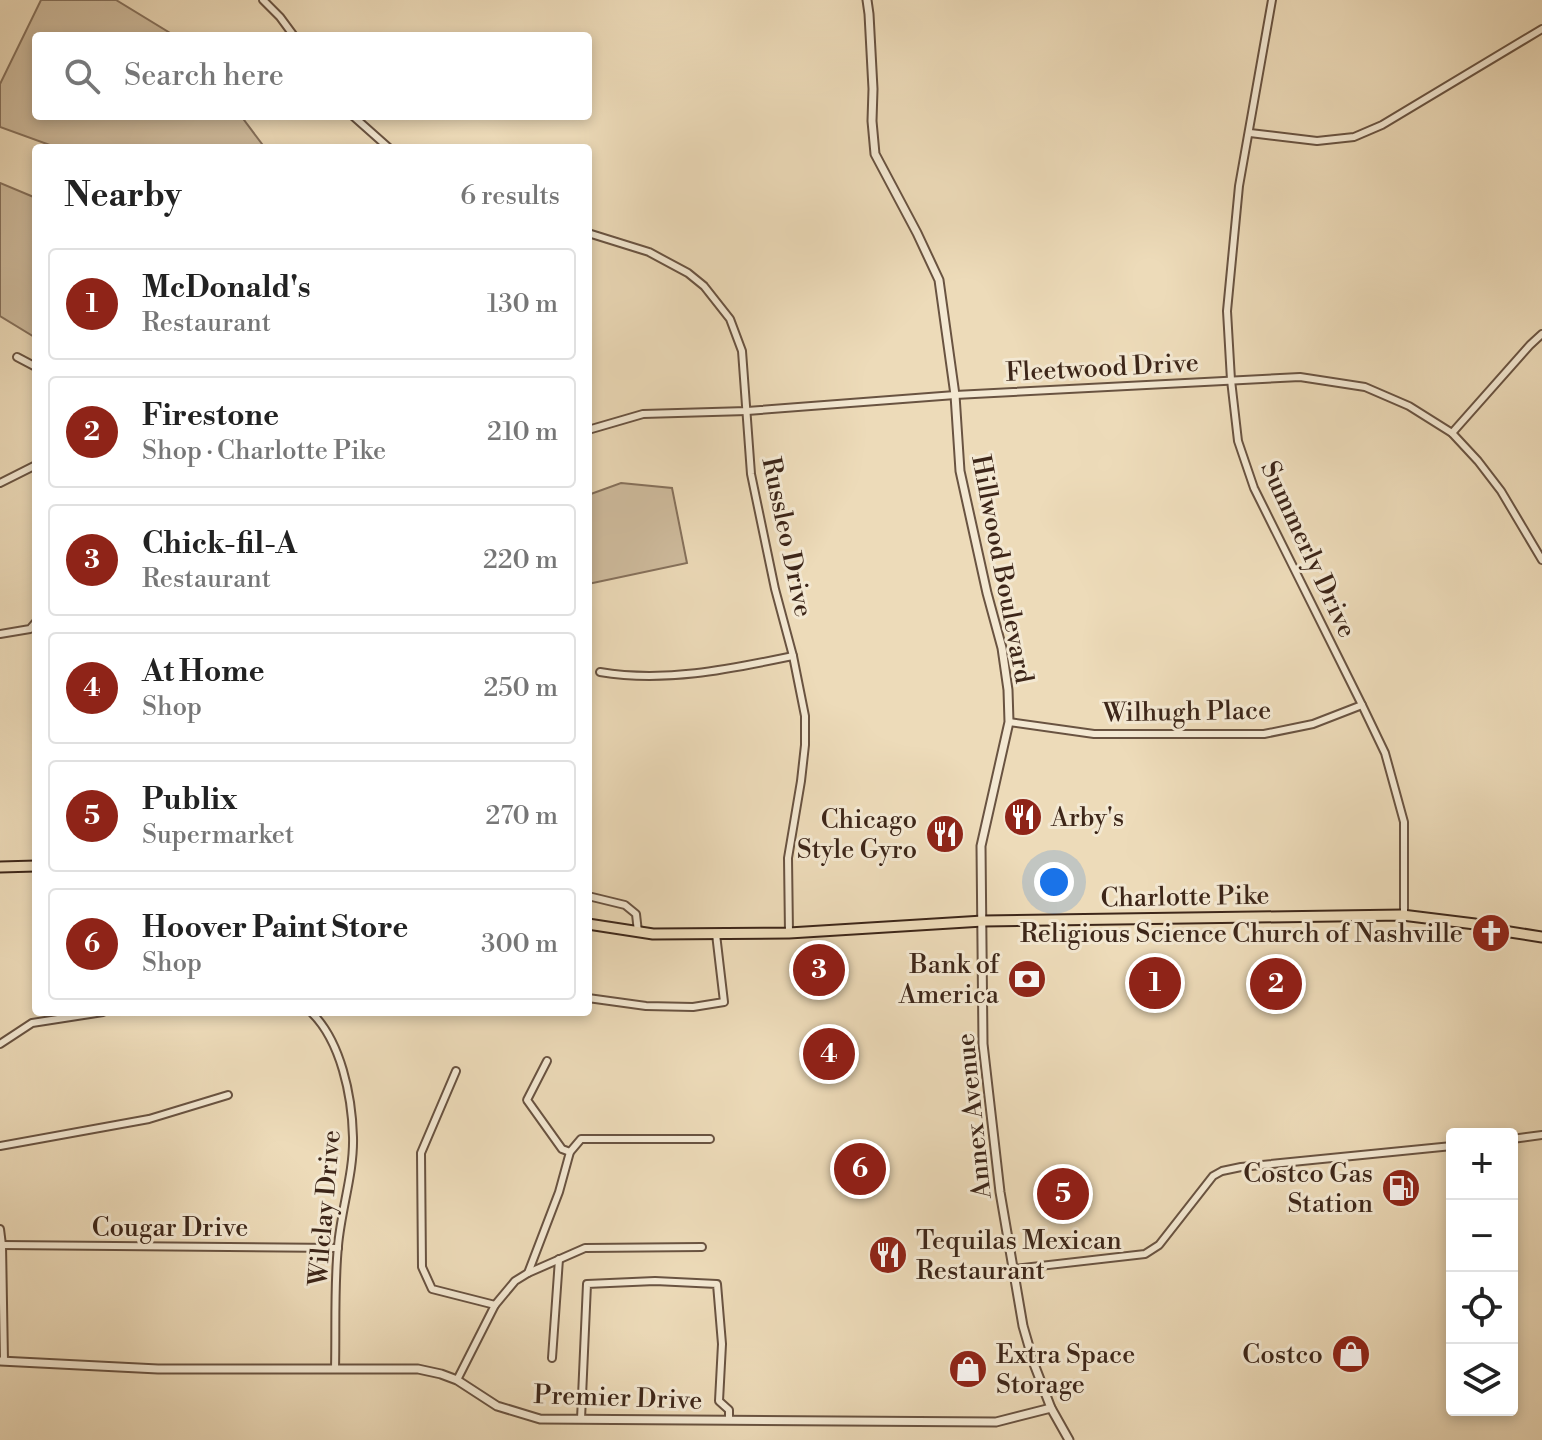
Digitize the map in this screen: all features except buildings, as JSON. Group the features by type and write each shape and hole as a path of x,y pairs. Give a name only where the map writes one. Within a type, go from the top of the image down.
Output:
{"main road":[{"path":"0,867 32,866"},
{"name":"Charlotte Pike","path":"592,925 653,934 716,934 789,933 983,921 1404,915 1542,937"}],"street":[{"name":"Hillwood Boulevard","path":"867,0 875,154 939,280 955,395 960,471 1002,648 1008,690 1009,722 981,846 983,921"},
{"name":"Summerly Drive","path":"1272,0 1239,186 1227,311 1238,441 1254,488 1385,753 1404,822 1404,915"},
{"path":"265,1 291,32"},
{"path":"1250,133 1317,141 1354,137 1382,125 1542,29"},
{"path":"358,120 384,144"},
{"name":"Russleo Drive","path":"592,234 649,252 672,263 704,286 730,319 742,351 751,474 805,716 801,781 788,858 789,933"},
{"path":"1452,433 1542,334"},
{"path":"17,357 32,365"},
{"name":"Fleetwood Drive","path":"592,429 643,414 747,411 955,395 1300,377 1365,387 1409,406 1452,433 1501,491 1542,560"},
{"path":"0,483 32,467"},
{"path":"0,634 32,627"},
{"path":"600,672 678,675 721,671 793,656"},
{"name":"Wilhugh Place","path":"1009,722 1094,734 1264,734 1313,724 1362,705"},
{"path":"592,897 625,905 636,914 638,932"},
{"name":"Annex Avenue","path":"983,921 983,1044 1000,1192 1023,1326 1051,1408 1069,1440"},
{"path":"592,999 646,1006 693,1007 724,1002 716,934"},
{"path":"0,1044 32,1023 77,1016"},
{"name":"Wilclay Drive","path":"315,1016 334,1044 344,1075 353,1137 338,1248 335,1369"},
{"path":"547,1061 527,1100 562,1149 570,1152"},
{"path":"456,1071 421,1153 422,1267 432,1289 495,1305"},
{"path":"0,1146 149,1119 228,1095"},
{"path":"1518,1138 1542,1135"},
{"path":"528,1273 559,1192 570,1152 581,1139 710,1139"},
{"path":"1013,1269 1145,1254 1159,1245 1208,1182 1222,1171 1446,1147"},
{"path":"0,1229 2,1361"},
{"name":"Cougar Drive","path":"2,1245 338,1248"},
{"path":"457,1380 495,1305 515,1281 528,1273 585,1248 702,1247"},
{"path":"552,1358 559,1259"},
{"path":"581,1419 587,1284 655,1281 717,1284 722,1344 719,1401 729,1410 729,1420"},
{"name":"Premier Drive","path":"2,1361 158,1369 418,1369 457,1380 497,1406 540,1419 996,1422 1051,1408"}],"shaded area":[{"path":"41,0 116,0 168,32 32,32 32,120 244,120 262,144 47,144 0,127 0,84"},
{"path":"0,183 32,196 32,336 0,316"},
{"path":"621,483 672,488 687,563 592,583 592,494"}],"place":[{"name":"Arby's","path":"1023,817"},
{"name":"Chicago Style Gyro","path":"945,834"},
{"name":"Religious Science Church of Nashville","path":"1491,933"},
{"name":"Chick-fil-A","path":"819,970"},
{"name":"Bank of America","path":"1027,979"},
{"name":"McDonald's","path":"1155,983"},
{"name":"Firestone","path":"1276,984"},
{"name":"At Home","path":"829,1054"},
{"name":"Hoover Paint Store","path":"860,1169"},
{"name":"Costco Gas Station","path":"1401,1188"},
{"name":"Publix","path":"1063,1194"},
{"name":"Tequilas Mexican Restaurant","path":"888,1255"},
{"name":"Costco","path":"1351,1354"},
{"name":"Extra Space Storage","path":"968,1369"}]}
